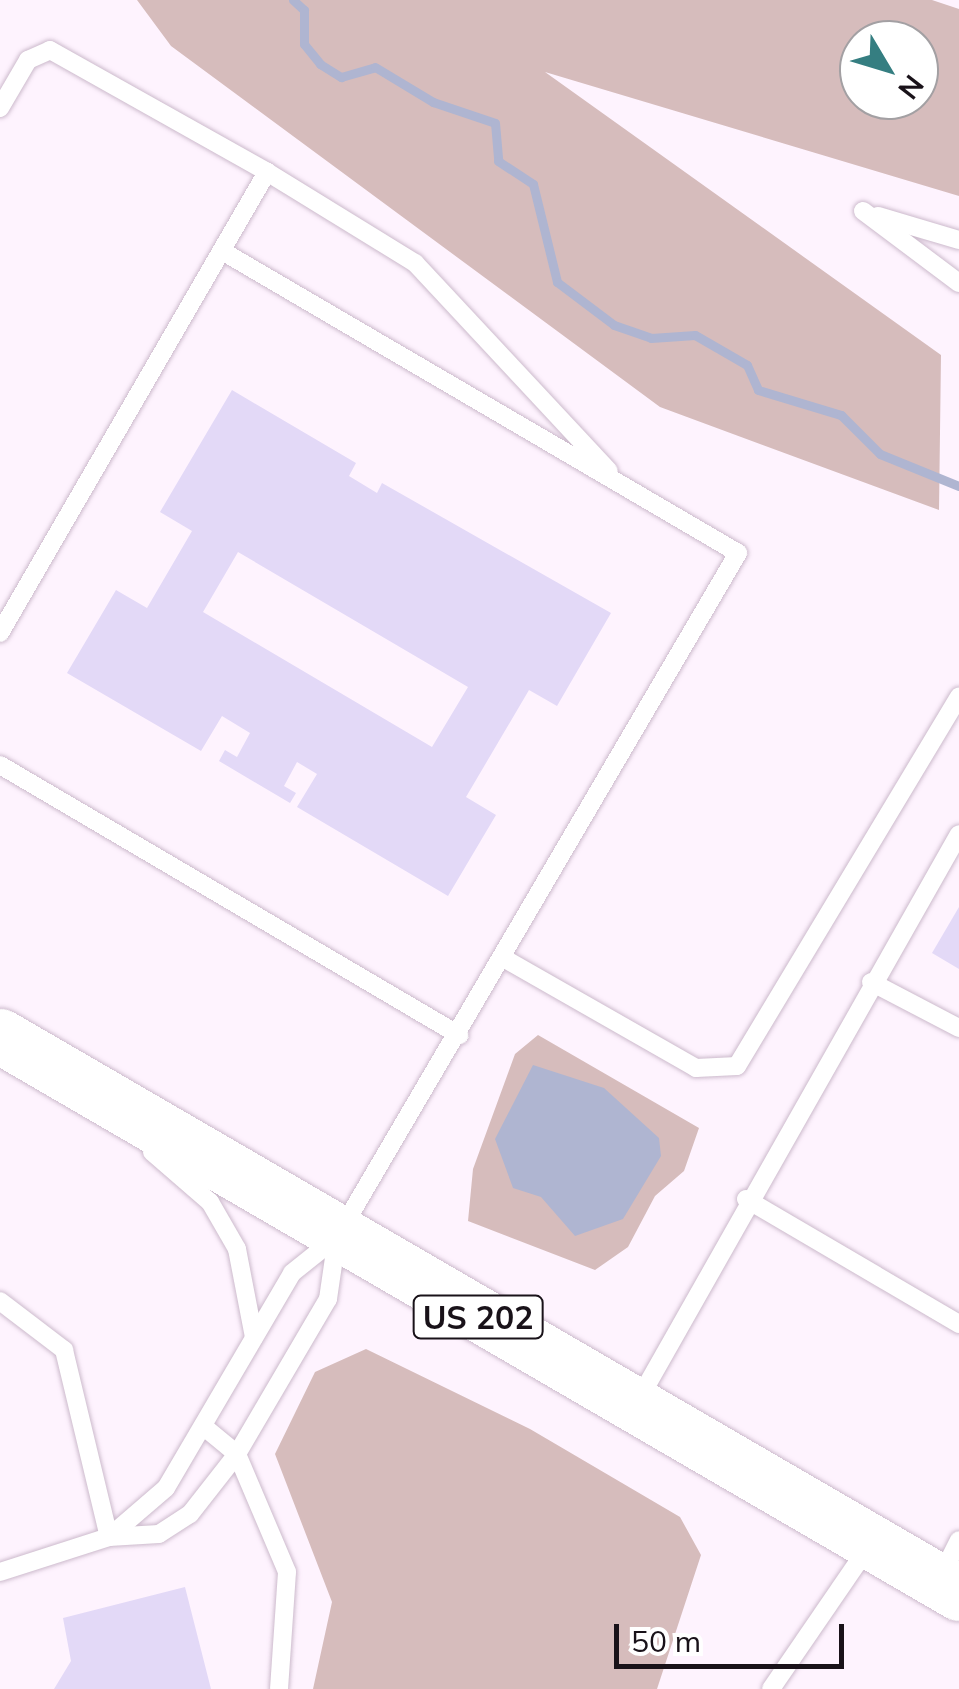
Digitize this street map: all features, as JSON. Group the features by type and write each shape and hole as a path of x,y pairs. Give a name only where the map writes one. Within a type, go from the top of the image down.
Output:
{"highway":[{"name":"US 202","path":"0,1036 84,1092 872,1541 952,1572"}],"lane":[{"path":"0,108 28,60 50,50 267,172 415,264 620,483"},
{"path":"0,633 267,172"},
{"path":"959,240 863,212 959,283"},
{"path":"109,1537 166,1488 292,1273 337,1237 505,959 738,553 222,251"},
{"path":"505,959 696,1068 737,1066 959,698"},
{"path":"0,765 459,1035"},
{"path":"635,1406 746,1199 959,834"},
{"path":"871,982 959,1028"},
{"path":"84,1092 210,1202 237,1249 254,1337"},
{"path":"746,1199 959,1324"},
{"path":"0,1572 109,1537 159,1534 190,1514 237,1454 328,1299 337,1237"},
{"path":"0,1300 64,1350 109,1537"},
{"path":"204,1426 237,1454 287,1572 280,1689"},
{"path":"770,1689 872,1541"}],"shaded area":[{"path":"137,0 932,0 959,9 959,196 545,72 941,355 939,510 660,407 171,46"},
{"path":"538,1035 699,1128 684,1171 655,1196 628,1247 595,1270 468,1221 473,1169 515,1054"},
{"path":"366,1349 530,1429 680,1517 701,1555 657,1689 313,1689 332,1602 275,1454 315,1372"}],"water":[{"path":"533,1065 604,1088 659,1138 661,1156 623,1219 575,1236 541,1197 513,1188 495,1139"}],"building":[{"path":"232,390 356,463 349,476 377,493 382,483 611,613 557,706 529,690 466,797 496,815 448,896 297,807 317,774 297,762 284,786 296,793 290,803 219,761 225,750 237,757 250,733 222,716 201,751 67,673 116,590 147,608 192,531 160,512","holes":["238,552 468,687 432,747 203,612"]},
{"path":"959,907 959,969 932,953"},
{"path":"185,1587 211,1689 54,1689 71,1661 63,1618"}],"waterway":[{"path":"293,0 304,10 304,44 320,64 341,77 375,67 433,102 495,123 498,161 533,184 557,282 614,325 651,338 695,335 747,365 758,390 841,415 880,454 959,486"}]}
